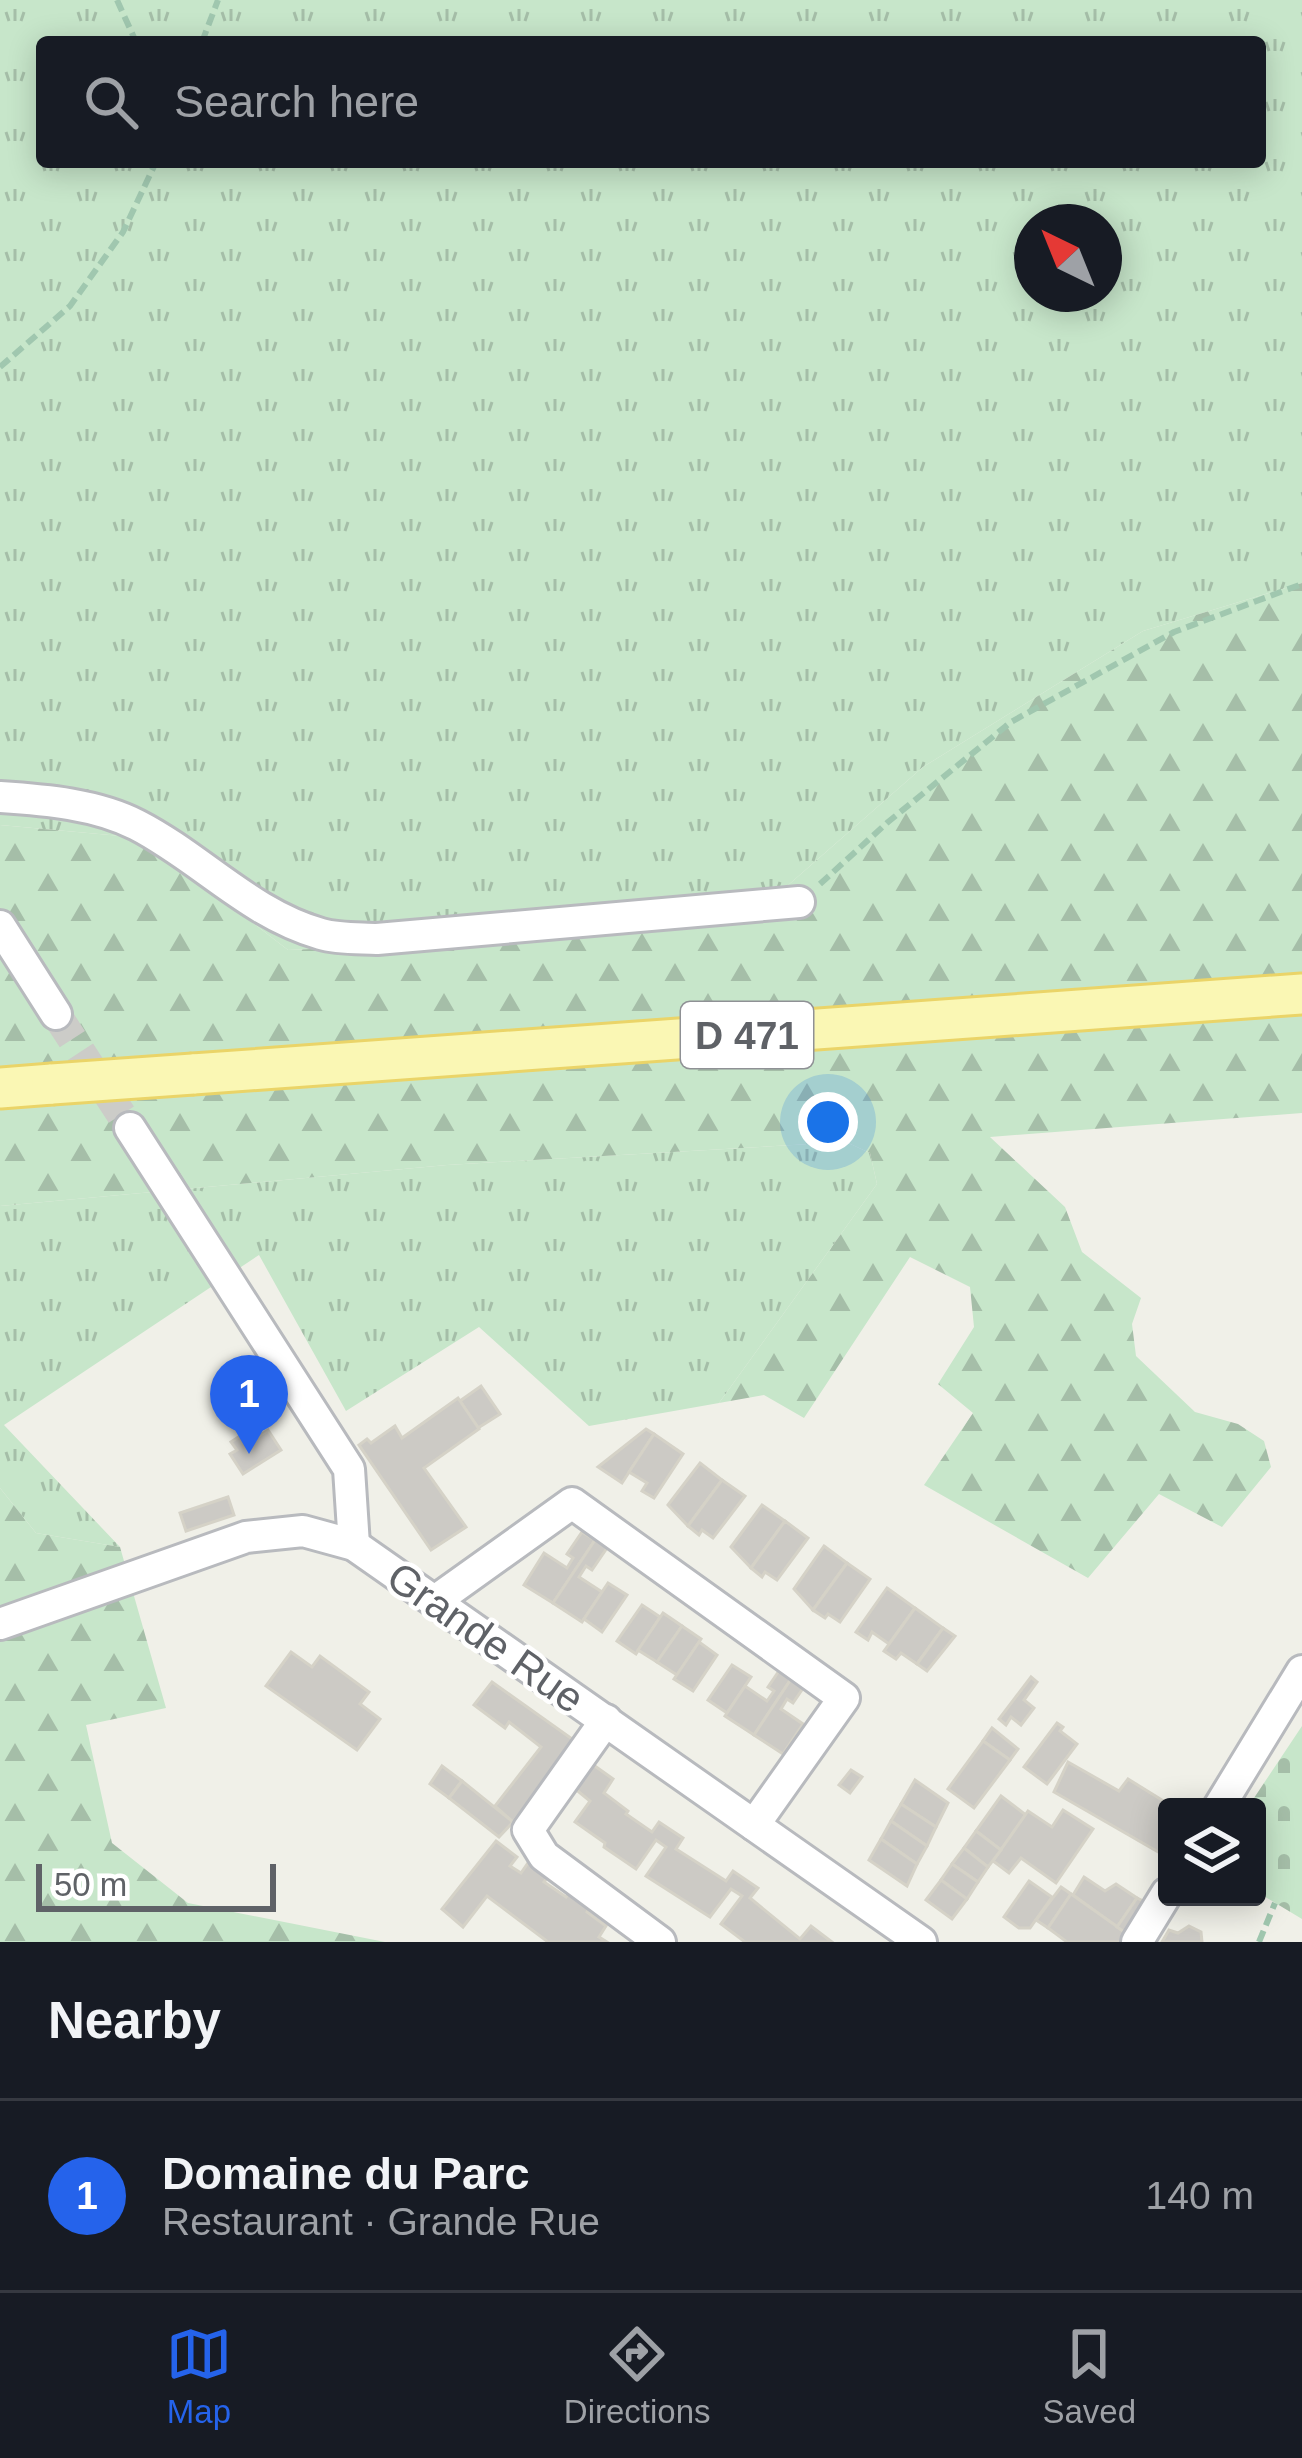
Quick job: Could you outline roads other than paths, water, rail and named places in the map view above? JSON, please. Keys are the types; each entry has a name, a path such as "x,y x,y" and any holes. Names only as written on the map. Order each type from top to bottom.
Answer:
{"main road":[{"name":"D 471","path":"0,1088 1302,994"}],"street":[{"path":"0,797 80,806 133,823 226,887 324,935 377,939 800,902"},
{"path":"0,926 56,1014"},
{"path":"130,1128 349,1468 354,1545"},
{"path":"435,1601 572,1503 844,1698 754,1825"},
{"name":"Grande Rue","path":"0,1624 246,1537 302,1531 354,1545 922,1942"},
{"path":"1225,1798 1302,1671"},
{"path":"606,1720 529,1830 544,1856 660,1942"},
{"path":"1137,1942 1159,1906"}],"tunnel":[{"path":"56,1014 130,1128"}],"place":[{"name":"Domaine du Parc","path":"249,1454"}]}
